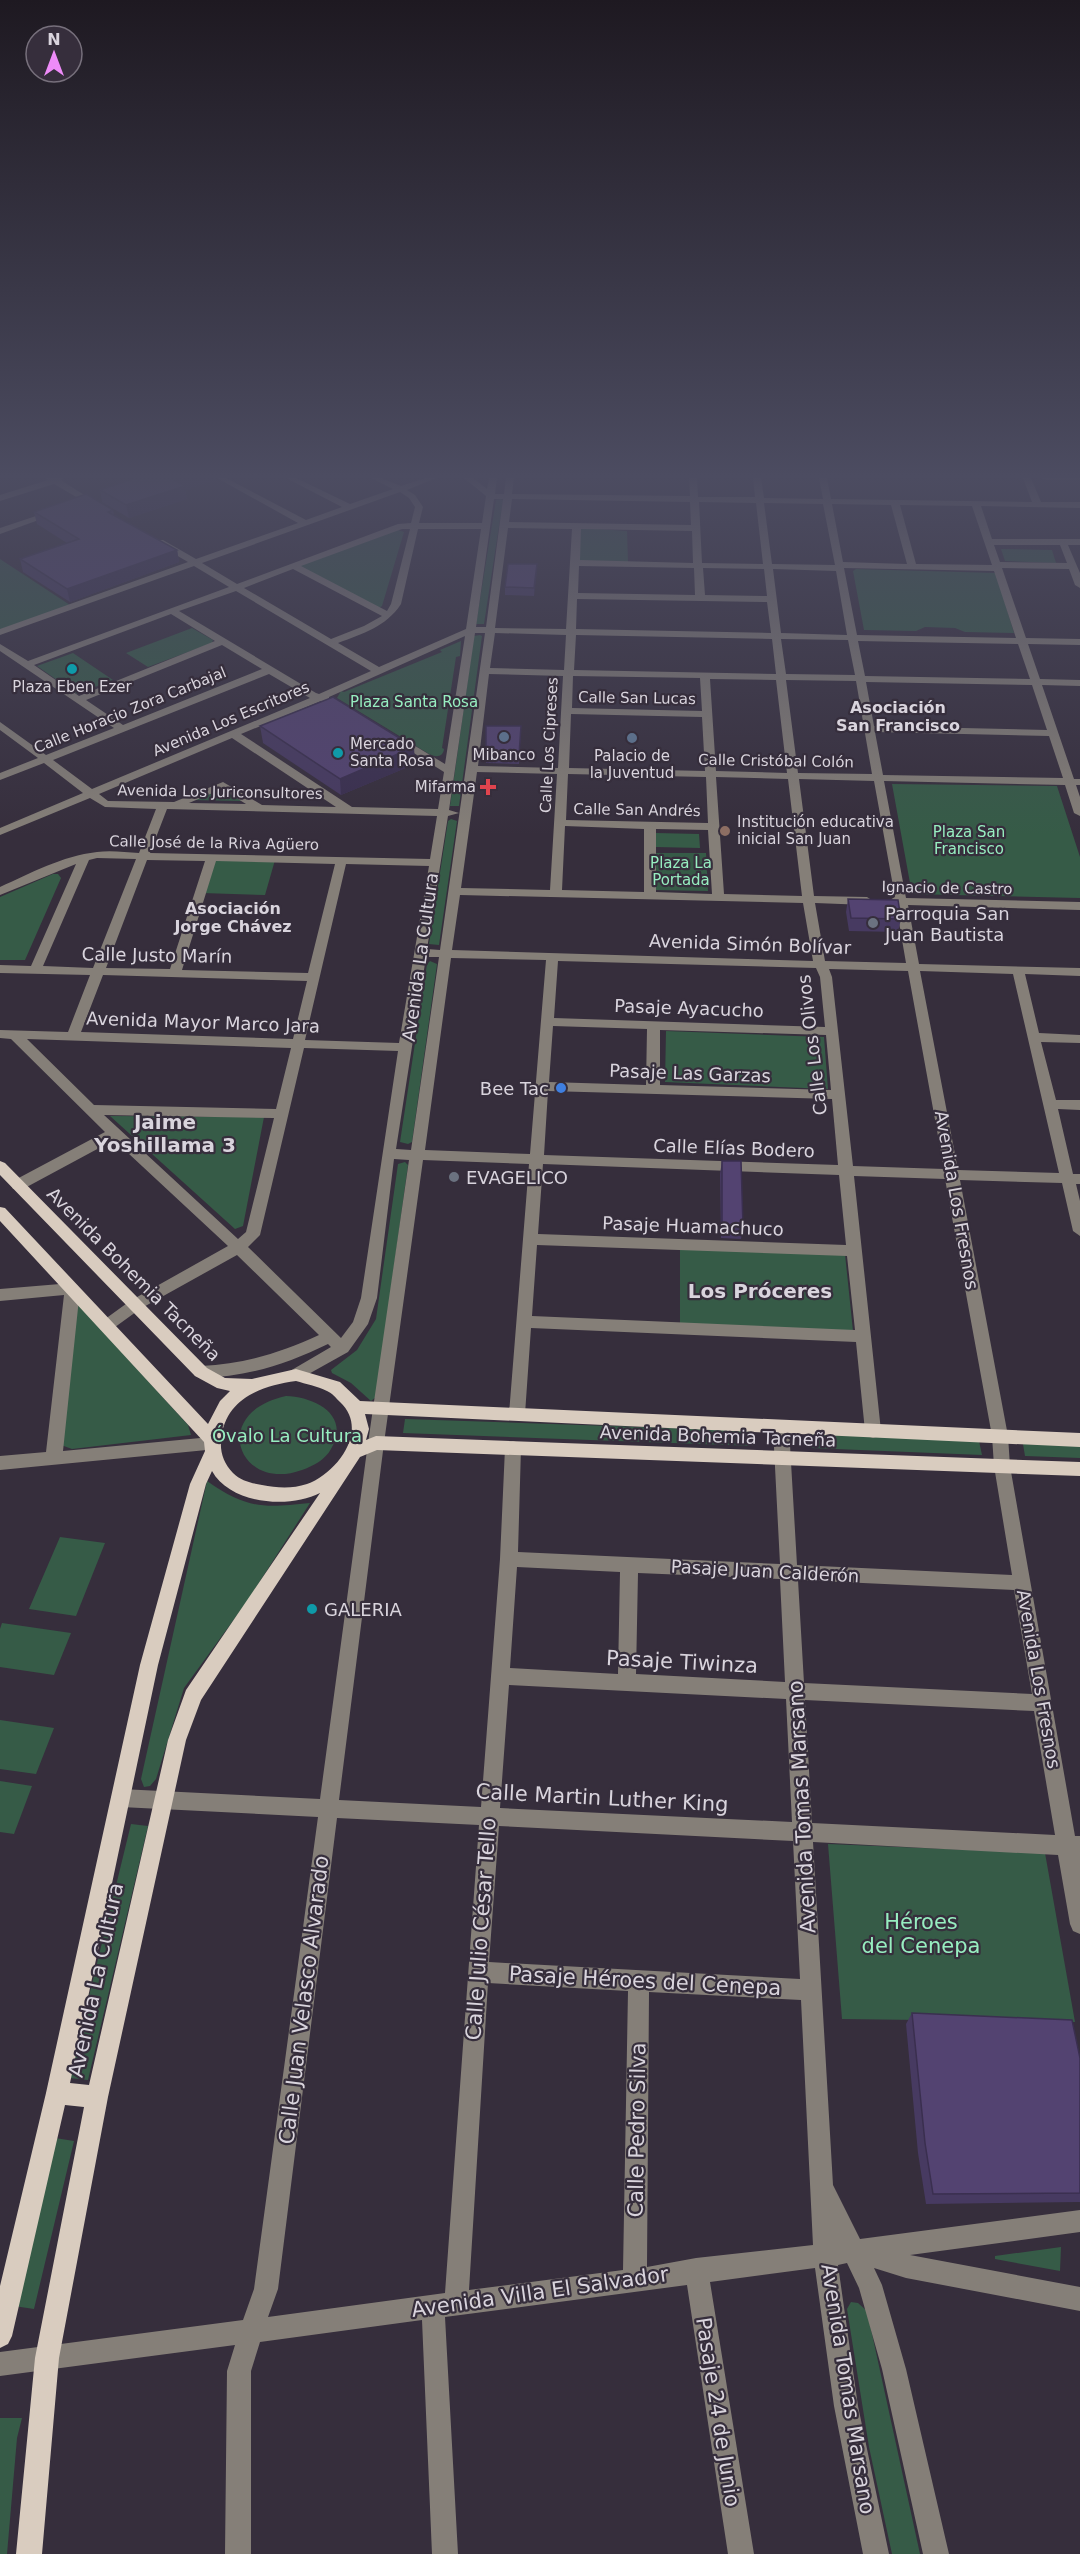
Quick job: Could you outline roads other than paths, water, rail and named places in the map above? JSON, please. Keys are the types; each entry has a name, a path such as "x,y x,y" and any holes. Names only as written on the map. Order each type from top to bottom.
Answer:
{"main road":[{"name":"Avenida Bohemia Tacneña","path":"0,1166 201,1372 223,1384 252,1385"},
{"path":"0,1212 106,1326 211,1445 223,1474 240,1487 261,1494 285,1496 309,1491 331,1480 352,1458 360,1439 361,1423 356,1407 346,1394 332,1384 315,1378 296,1376 274,1378 252,1385 236,1395 224,1407 215,1422 211,1445"},
{"name":"Avenida Bohemia Tacneña","path":"356,1407 1080,1440"},
{"name":"Avenida Bohemia Tacneña","path":"352,1458 376,1443 1080,1469"},
{"name":"Avenida La Cultura","path":"0,2336 57,2093 149,1665 198,1484 211,1445"},
{"name":"Avenida La Cultura","path":"29,2554 48,2358 97,2097 177,1740 193,1695 352,1458"},
{"path":"57,2093 97,2097"}],"street":[{"path":"0,632 97,597"},
{"path":"26,665 210,597"},
{"path":"255,597 380,672"},
{"path":"353,597 388,615"},
{"path":"331,642 362,630 388,615 396,604 398,597"},
{"name":"Avenida La Cultura","path":"296,1376 342,1348 360,1324 369,1298 404,1047 450,771 476,597"},
{"name":"Avenida La Cultura","path":"376,1443 472,769 494,597"},
{"name":"Calle Los Cipreses","path":"556,894 573,597"},
{"path":"707,597 772,599"},
{"name":"Avenida Los Fresnos","path":"846,597 1000,1436 1002,1466 1043,1703 1073,1846 1080,1924"},
{"path":"1007,597 1053,733 1075,782 1080,813"},
{"name":"Calle Los Olivos","path":"772,599 808,899 816,953 826,977 873,1431"},
{"path":"172,611 312,695 334,701"},
{"path":"471,630 1080,642"},
{"name":"Avenida Los Escritores","path":"0,832 321,698 471,630"},
{"path":"78,700 224,641"},
{"path":"0,647 122,729"},
{"name":"Calle Horacio Zora Carbajal","path":"0,777 270,670"},
{"path":"485,671 1080,683"},
{"path":"705,675 718,897"},
{"name":"Calle San Lucas","path":"566,711 708,714"},
{"name":"Avenida Los Juriconsultores","path":"0,725 106,804 465,813"},
{"path":"870,729 1053,733"},
{"path":"233,734 350,810"},
{"path":"391,736 450,771"},
{"name":"Calle Cristóbal Colón","path":"472,769 1075,782"},
{"path":"73,1036 142,855 168,805 224,784 258,808"},
{"name":"Calle San Andrés","path":"560,824 714,827"},
{"path":"650,825 651,896"},
{"name":"Calle José de la Riva Agüero","path":"0,891 60,864 112,854 434,863"},
{"path":"174,973 212,857"},
{"path":"35,970 84,858"},
{"path":"106,1326 135,1305 238,1247 253,1236 341,861"},
{"name":"Ignacio de Castro","path":"453,891 1080,906"},
{"name":"Avenida Simón Bolívar","path":"419,953 1080,972"},
{"path":"517,1414 552,957"},
{"name":"Calle Justo Marín","path":"0,969 313,977"},
{"path":"1018,970 1050,1104 1074,1178 1080,1231"},
{"name":"Pasaje Ayacucho","path":"547,1022 830,1031"},
{"path":"653,1090 654,1025"},
{"path":"7,1034 238,1247 342,1348"},
{"name":"Avenida Mayor Marco Jara","path":"7,1034 404,1047"},
{"path":"1034,1037 1080,1039"},
{"name":"Pasaje Las Garzas","path":"542,1086 837,1095"},
{"path":"1050,1104 1080,1105"},
{"path":"90,1110 280,1114"},
{"path":"18,1185 115,1133"},
{"name":"Calle Elías Bodero","path":"388,1154 1074,1178"},
{"name":"Pasaje Huamachuco","path":"531,1239 853,1251"},
{"path":"0,1295 72,1289 54,1458"},
{"path":"524,1323 862,1336"},
{"path":"201,1372 225,1372 258,1367 287,1358 330,1336"},
{"name":"Avenida Tomas Marsano","path":"781,1428 825,2253 846,2406 876,2554"},
{"name":"Calle Juan Velasco Alvarado","path":"238,2554 239,2371 266,2289 376,1443"},
{"path":"0,1463 211,1445"},
{"name":"Calle Julio César Tello","path":"445,2554 445,2304 478,1972 509,1559 513,1448"},
{"name":"Pasaje Juan Calderón","path":"509,1559 1022,1583"},
{"path":"627,1682 629,1564"},
{"name":"Pasaje Tiwinza","path":"499,1676 1043,1703"},
{"name":"Calle Martin Luther King","path":"121,1798 1073,1846"},
{"name":"Pasaje Héroes del Cenepa","path":"478,1972 812,1990"},
{"name":"Calle Pedro Silva","path":"635,2279 639,1980"},
{"name":"Avenida Tomas Marsano","path":"823,2187 870,2285 883,2330 936,2554"},
{"name":"Avenida Villa El Salvador","path":"0,2364 696,2270 1080,2221"},
{"path":"852,2250 906,2266 1080,2299"},
{"name":"Pasaje 24 de Junio","path":"696,2270 741,2554"}],"place":[{"name":"Plaza Eben Ezer","path":"72,669"},
{"name":"Mibanco","path":"504,737"},
{"name":"Palacio de la Juventud","path":"632,738"},
{"name":"Mercado Santa Rosa","path":"338,753"},
{"name":"Mifarma","path":"488,787"},
{"name":"Institución educativa inicial San Juan","path":"725,831"},
{"name":"Parroquia San Juan Bautista","path":"873,923"},
{"name":"Bee Tac","path":"561,1088"},
{"name":"EVAGELICO","path":"454,1177"},
{"name":"GALERIA","path":"312,1609"}],"district":[{"name":"Asociación San Francisco","path":"898,716"},
{"name":"Asociación Jorge Chávez","path":"233,917"},
{"name":"Jaime Yoshillama 3","path":"165,1134"},
{"name":"Los Próceres","path":"760,1291"}],"park label":[{"name":"Plaza Santa Rosa","path":"414,702"},
{"name":"Plaza San Francisco","path":"969,840"},
{"name":"Plaza La Portada","path":"681,872"},
{"name":"Óvalo La Cultura","path":"287,1435"},
{"name":"Héroes del Cenepa","path":"921,1934"}]}
